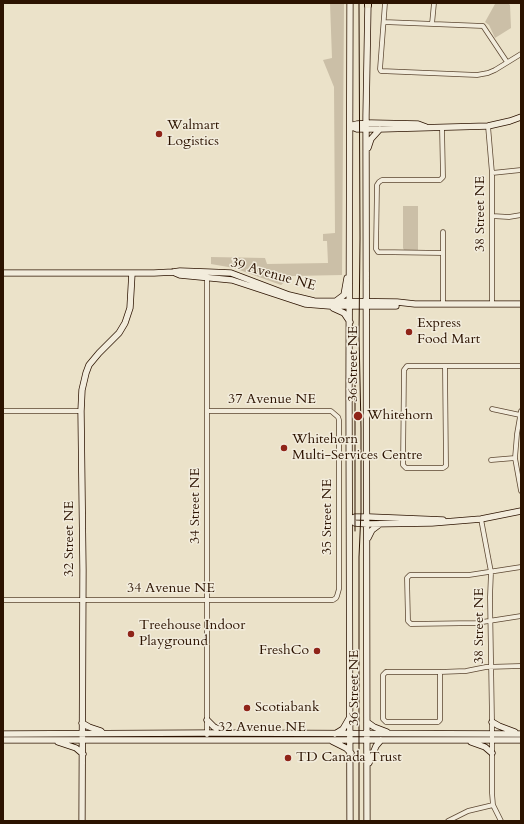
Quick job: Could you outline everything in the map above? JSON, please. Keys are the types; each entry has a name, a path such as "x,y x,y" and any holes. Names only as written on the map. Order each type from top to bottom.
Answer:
{"main road":[{"name":"36 Street NE","path":"350,3 350,821"},
{"name":"36 Street NE","path":"368,4 366,126 368,821"},
{"path":"350,126 357,124 380,129 488,126 521,117"},
{"path":"366,126 418,124 426,127"},
{"path":"366,153 371,138 380,129"},
{"path":"334,302 344,295 350,270"},
{"name":"39 Avenue NE","path":"3,273 173,272 180,275 231,274 241,276 281,292 304,299 350,304"},
{"name":"32 Street NE","path":"82,821 83,733 81,411 83,382 87,369 99,353 119,333 125,323 130,308 132,273"},
{"name":"39 Avenue NE","path":"207,275 239,282 305,304 330,306 366,304"},
{"path":"366,304 396,306 406,304"},
{"path":"366,304 521,304"},
{"path":"330,306 344,313 350,322"},
{"path":"366,323 372,311 378,306"},
{"path":"367,520 380,524 432,523 480,519 521,511"},
{"path":"350,520 355,523 367,520 433,519 454,521"},
{"path":"367,540 372,530 380,524"},
{"path":"335,734 342,729 350,717"},
{"path":"207,720 220,731 229,733"},
{"path":"368,722 374,727 392,734"},
{"path":"492,722 520,734"},
{"path":"82,723 107,733"},
{"name":"32 Avenue NE","path":"3,734 520,734"},
{"name":"32 Avenue NE","path":"3,740 521,740"},
{"path":"51,740 76,748 83,754"},
{"path":"330,740 346,748 351,753"},
{"path":"368,767 376,746 381,740"},
{"path":"465,740 485,747 492,753"}],"street":[{"path":"384,3 381,71 477,74 488,73 521,54"},
{"path":"432,24 434,3"},
{"path":"384,22 483,26 508,62"},
{"name":"38 Street NE","path":"488,126 492,174 492,303"},
{"path":"442,127 443,177 440,180 382,180 377,185 376,249 378,252 443,253"},
{"path":"492,174 521,170"},
{"path":"492,216 521,214"},
{"path":"443,232 443,304"},
{"name":"34 Street NE","path":"207,275 207,740"},
{"path":"445,366 446,466 443,468 406,468 404,465 404,370 407,366 445,366 521,366"},
{"path":"492,409 520,413 515,458 521,491"},
{"path":"3,410 81,411"},
{"name":"37 Avenue NE","path":"207,411 331,411 336,414"},
{"name":"35 Street NE","path":"336,414 339,420 339,589 337,596"},
{"path":"491,460 515,458"},
{"name":"38 Street NE","path":"480,519 492,572 490,597 493,805"},
{"path":"521,567 469,575 410,575 407,578 408,622 411,624 465,624 521,616"},
{"name":"34 Avenue NE","path":"3,600 333,600 337,596"},
{"path":"440,672 440,720 438,722 386,722 383,719 383,675 386,672 466,671 491,667 521,666"},
{"path":"448,821 468,811 493,805 501,821"}],"shaded area":[{"path":"330,3 344,3 342,275 292,276 281,285 234,268 211,264 211,257 265,258 267,264 328,263 327,241 323,241 323,234 335,233 334,87 323,60 332,58"},
{"path":"495,4 510,5 511,28 495,38 489,25 485,22"},
{"path":"403,206 418,206 418,250 404,250 403,248"}],"tram line":[{"path":"359,3 359,335 361,428 361,512 359,557 359,821"},
{"path":"355,377 355,531"}],"place":[{"name":"Walmart Logistics","path":"159,134"},
{"name":"Express Food Mart","path":"409,332"},
{"name":"Whitehorn","path":"358,416"},
{"name":"Whitehorn Multi-Services Centre","path":"284,448"},
{"name":"Treehouse Indoor Playground","path":"131,634"},
{"name":"FreshCo","path":"317,651"},
{"name":"Scotiabank","path":"247,708"},
{"name":"TD Canada Trust","path":"288,758"}]}
